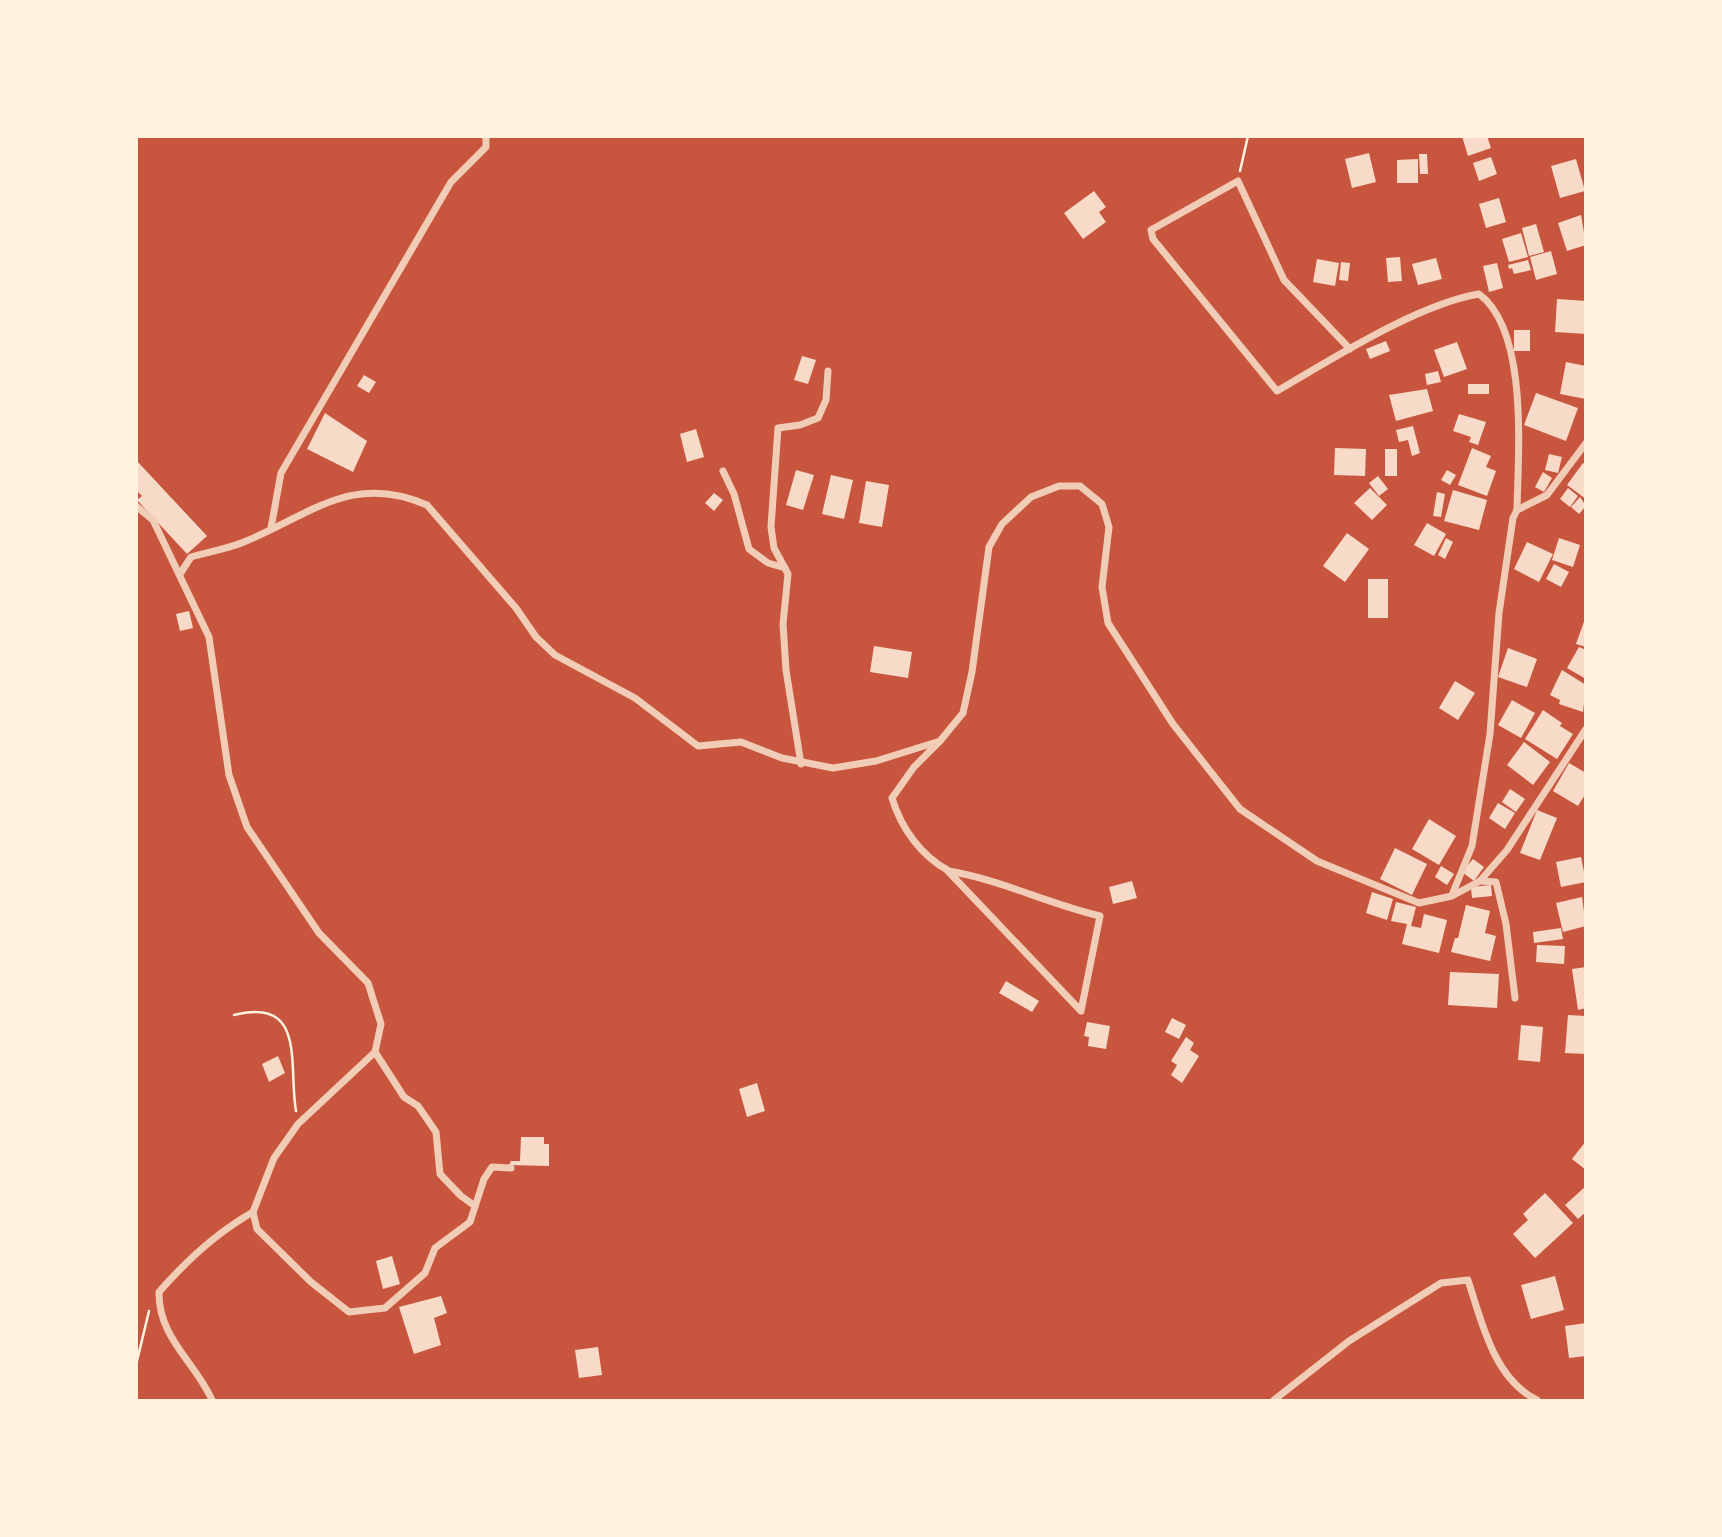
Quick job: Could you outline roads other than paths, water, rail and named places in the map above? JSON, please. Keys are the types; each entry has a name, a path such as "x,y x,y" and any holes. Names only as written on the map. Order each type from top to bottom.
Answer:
{"street":[{"path":"271,528 281,473 452,182 486,147 486,136"},
{"path":"1350,349 1284,280 1238,181 1151,230 1153,239 1277,391 1350,349 1454,298 1479,294 1489,301 1503,323 1518,396 1517,510 1499,613 1490,734 1472,846 1452,896"},
{"path":"801,764 786,670 783,624 789,574 774,548 771,527 778,428 800,425 818,418 826,400 828,371"},
{"path":"1517,510 1547,495 1586,443"},
{"path":"723,471 734,494 749,549 768,563 785,568"},
{"path":"946,869 1081,1011 1100,916 1069,909 976,876 946,869 930,861 897,816 892,798 914,768 963,713 972,672 989,547 1002,524 1031,497 1059,486 1080,486 1102,504 1109,527 1102,587 1108,623 1173,724 1240,809 1317,861 1419,903 1452,896 1480,881 1507,850 1586,729"},
{"path":"180,574 191,557 243,542 342,497 377,490 407,496 427,505 516,608 536,637 555,655 635,698 698,747 741,742 801,764 844,767 876,761 940,741"},
{"path":"136,506 153,520 209,637 229,775 247,827 319,933 368,983 381,1024 375,1052 298,1124 274,1158 253,1212 199,1251 159,1292 158,1308 170,1337 200,1376 212,1401"},
{"path":"1480,881 1496,882 1506,924 1515,998"},
{"path":"375,1052 404,1097 418,1105 436,1132 440,1174 475,1206"},
{"path":"253,1212 257,1228 311,1282 349,1312 385,1308 425,1273 435,1248 470,1222 484,1179 492,1167 511,1168"},
{"path":"1274,1401 1349,1341 1441,1283 1468,1280 1504,1374 1522,1393 1537,1401"}]}
